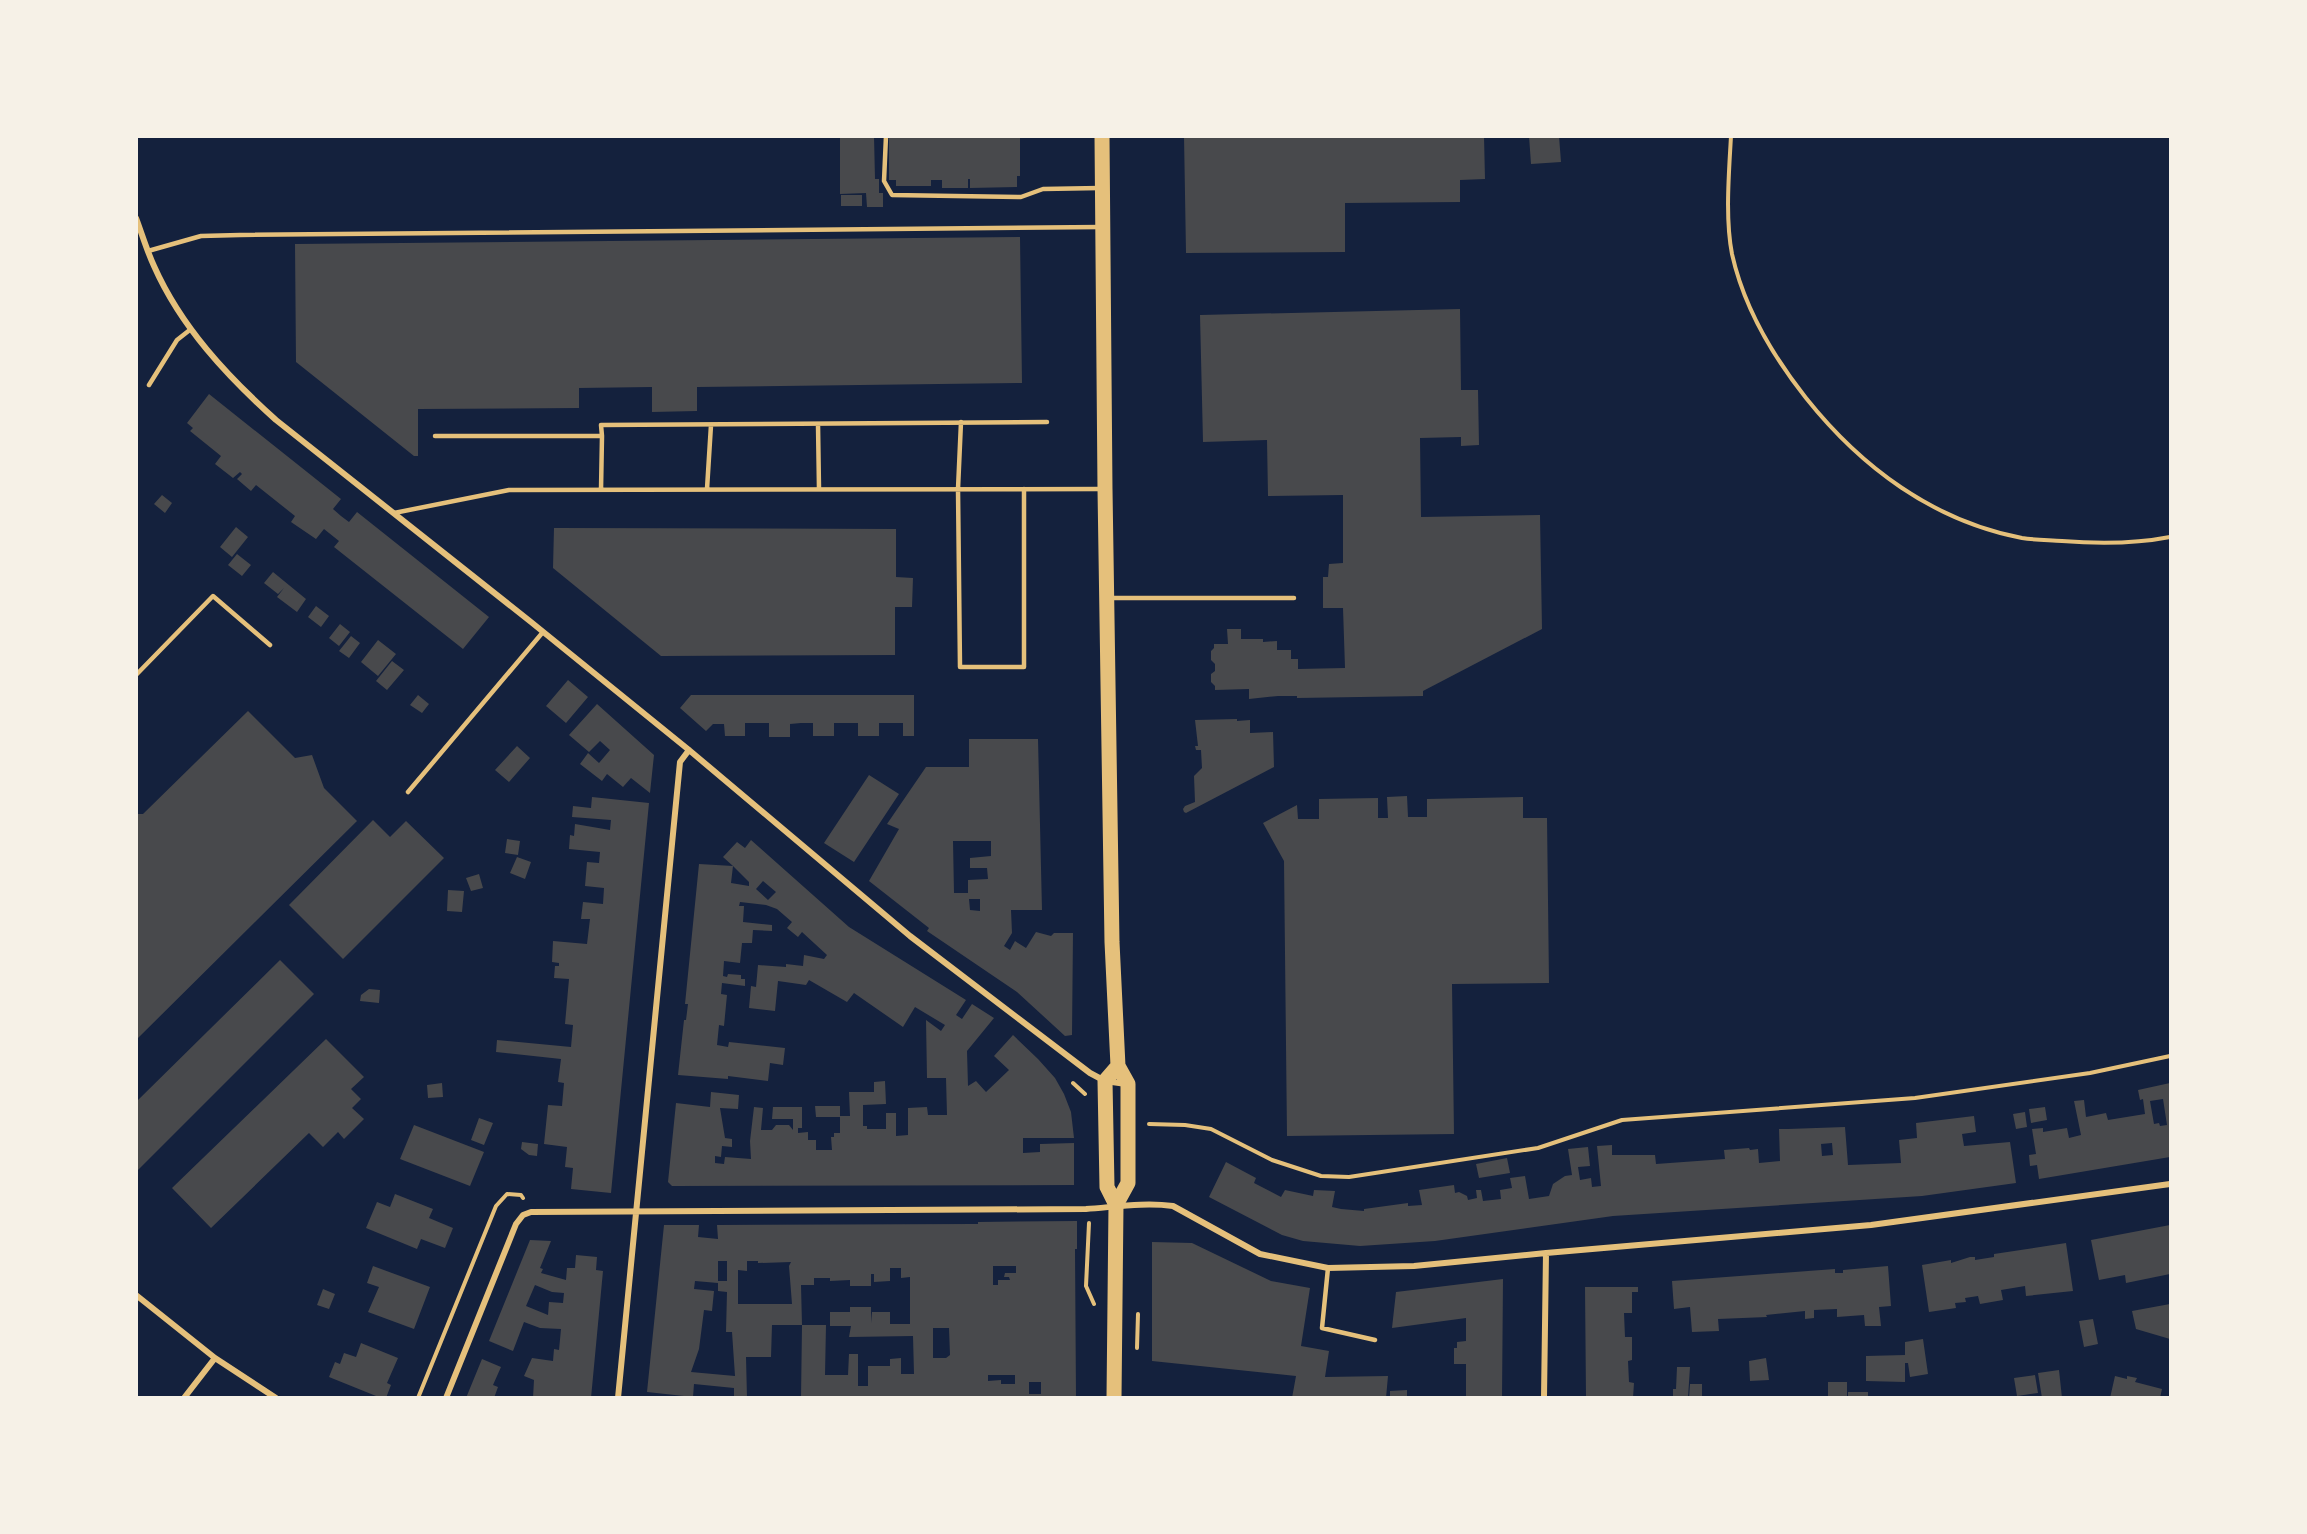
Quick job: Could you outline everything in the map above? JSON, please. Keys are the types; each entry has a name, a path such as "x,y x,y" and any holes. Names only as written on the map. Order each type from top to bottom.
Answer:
{"main road":[{"path":"1102,136 1104,489 1111,920 1118,1066 1128,1084 1128,1183 1116,1205"},
{"path":"1114,1398 1116,1205 1107,1187 1104,1081 1118,1066"}],"street":[{"path":"136,218 154,267 191,329 239,387 276,420 689,750 910,936 1090,1073 1104,1081 1128,1084"},
{"path":"618,1398 680,762 689,750"},
{"path":"446,1398 516,1224 523,1215 531,1212 1086,1209 1116,1205 1173,1206 1260,1254 1328,1268 1414,1266 1871,1225 2170,1184"},
{"path":"1544,1398 1546,1253"},
{"path":"136,1295 215,1358 276,1398"},
{"path":"184,1398 215,1358"}],"lane":[{"path":"886,136 884,181 892,195 1021,198 1043,189 1102,188"},
{"path":"148,251 201,236 230,235 1103,227"},
{"path":"149,385 177,340 191,329"},
{"path":"961,422 958,489 960,667 1024,667 1024,489"},
{"path":"601,490 601,425 1047,422"},
{"path":"818,424 819,489"},
{"path":"707,489 711,425"},
{"path":"435,436 602,436"},
{"path":"394,513 509,490 1104,489"},
{"path":"136,675 213,596 270,645"},
{"path":"1106,598 1294,598"},
{"path":"408,792 543,632"},
{"path":"1328,1268 1322,1328 1375,1340"}],"path":[{"path":"1731,136 1728,190 1732,253 1750,312 1785,371 1823,419 1864,461 1915,498 1959,520 2022,538 2098,544 2170,537"},
{"path":"1154,1124 1211,1129 1272,1161 1322,1176 1349,1177 1538,1148 1622,1120 1915,1098 2090,1072 2170,1056"},
{"path":"418,1398 496,1206 507,1194 521,1195 531,1212"}],"building":[{"path":"840,136 874,136 875,179 879,179 879,193 883,193 883,207 867,207 866,193 840,194"},
{"path":"889,136 1020,136 1020,176 1017,176 1017,187 970,188 970,179 968,179 968,188 942,188 942,180 931,180 931,186 896,186 896,180 889,180"},
{"path":"1184,136 1484,136 1485,179 1460,180 1460,202 1345,203 1345,252 1186,253"},
{"path":"1529,136 1559,136 1561,162 1531,164"},
{"path":"841,195 862,195 862,206 841,206"},
{"path":"1020,237 1022,383 697,387 697,411 652,412 652,387 579,388 579,408 418,409 418,456 414,456 296,362 295,244"},
{"path":"1460,309 1461,390 1478,390 1479,445 1461,446 1461,437 1420,438 1421,517 1540,515 1542,629 1423,691 1423,696 1297,698 1297,696 1278,696 1249,699 1249,689 1215,690 1211,682 1215,664 1211,660 1211,651 1214,644 1228,644 1227,629 1241,629 1241,639 1277,641 1277,650 1291,650 1291,659 1298,659 1298,669 1345,668 1343,608 1323,608 1323,577 1328,577 1329,564 1343,563 1343,495 1268,496 1267,440 1203,442 1200,315"},
{"path":"209,394 341,499 333,509 341,516 349,522 357,512 489,617 463,649 334,547 339,541 324,529 316,539 291,522 295,516 256,485 251,491 237,479 242,474 240,472 233,478 215,464 221,456 190,431 193,428 187,423"},
{"path":"162,495 172,503 165,513 154,504"},
{"path":"236,527 248,537 232,557 220,547"},
{"path":"554,528 896,529 896,577 913,578 912,607 895,607 895,655 661,656 553,568"},
{"path":"237,554 251,565 242,576 228,565"},
{"path":"273,572 306,599 297,612 277,597 284,588 278,594 264,583"},
{"path":"316,606 329,616 321,627 308,617"},
{"path":"340,624 350,632 339,646 329,638"},
{"path":"351,636 360,643 349,658 339,651"},
{"path":"378,640 396,654 378,676 361,662"},
{"path":"392,661 404,670 387,690 376,681"},
{"path":"568,680 588,697 566,723 546,706"},
{"path":"418,695 429,704 422,713 410,705"},
{"path":"691,695 914,695 914,736 903,736 903,723 879,723 879,736 858,736 858,723 834,723 834,736 813,736 813,723 801,723 790,724 790,737 769,737 769,723 745,723 745,736 725,736 724,724 713,724 706,731 680,708"},
{"path":"597,704 654,755 650,793 631,778 623,787 607,774 602,781 580,764 588,753 599,763 610,750 600,741 589,752 569,735"},
{"path":"248,711 295,758 312,755 324,788 357,821 136,1040 136,814 143,814"},
{"path":"1237,719 1237,721 1250,720 1250,733 1273,732 1274,767 1184,812 1185,806 1195,802 1194,776 1202,768 1201,750 1196,750 1195,746 1198,746 1195,720"},
{"path":"969,739 1038,739 1042,910 1011,910 1012,933 1004,946 1010,950 1015,941 1026,948 1036,932 1051,936 1054,933 1073,933 1072,1035 1065,1036 1017,992 927,931 929,928 869,881 899,829 887,824 926,767 969,767","holes":["953,841 991,841 991,856 970,858 970,868 987,868 988,879 968,880 968,893 954,893","969,899 980,899 980,911 970,910"]},
{"path":"517,746 530,758 509,782 495,770"},
{"path":"869,775 899,794 854,862 824,843"},
{"path":"1407,796 1408,817 1427,817 1427,799 1523,797 1523,818 1547,818 1549,983 1452,984 1454,1134 1287,1136 1284,861 1263,823 1297,805 1298,819 1319,819 1319,799 1378,798 1378,818 1388,818 1387,797"},
{"path":"592,797 649,803 611,1193 571,1189 573,1168 565,1167 567,1147 544,1144 548,1105 562,1106 564,1083 558,1082 561,1059 496,1052 497,1040 571,1047 573,1025 565,1024 569,979 554,978 555,966 559,966 559,963 552,962 553,941 587,944 590,919 581,919 583,902 603,904 604,888 585,886 587,862 599,863 600,852 569,849 570,835 574,836 575,824 610,830 611,820 572,817 573,806 591,808"},
{"path":"373,820 390,837 406,821 444,858 343,959 289,905"},
{"path":"507,839 520,841 518,855 505,853"},
{"path":"751,840 849,927 966,1000 956,1015 962,1019 972,1004 994,1018 967,1051 968,1086 976,1081 986,1092 1009,1070 994,1056 1013,1035 1055,1078 1071,1112 1074,1138 1023,1138 1023,1153 1040,1152 1040,1144 1074,1143 1074,1185 672,1186 668,1182 676,1103 710,1107 711,1092 739,1095 738,1109 720,1108 725,1138 732,1139 732,1147 722,1146 721,1157 715,1156 715,1163 724,1164 725,1157 751,1159 750,1141 754,1107 763,1108 761,1130 772,1130 776,1125 789,1125 793,1130 793,1119 772,1119 773,1107 802,1107 802,1128 798,1128 798,1133 808,1132 808,1140 816,1140 816,1150 832,1150 831,1137 834,1137 834,1133 840,1133 840,1116 850,1116 849,1092 874,1092 874,1082 885,1081 886,1104 863,1105 863,1126 867,1126 867,1129 886,1129 886,1113 896,1113 896,1136 908,1135 908,1108 927,1107 928,1115 947,1115 946,1078 927,1078 926,1020 941,1031 945,1025 915,1007 903,1027 854,993 847,1002 809,980 806,985 778,981 775,1011 749,1008 751,986 756,987 758,965 803,966 804,955 824,959 827,955 802,932 798,937 787,928 792,922 777,909 766,905 740,902 739,906 744,906 743,922 772,925 772,931 753,930 752,943 742,943 740,963 724,961 723,976 741,975 741,979 745,979 745,986 722,983 721,994 727,995 724,1026 719,1025 717,1045 728,1047 729,1042 785,1048 783,1065 770,1063 768,1081 728,1076 728,1079 678,1075 688,1004 685,1004 699,864 733,866 723,857 737,842 745,848","holes":["733,866 749,882 749,886 731,883","763,881 776,892 768,900 756,889"]},
{"path":"517,857 531,862 525,879 510,873"},
{"path":"479,874 483,888 471,891 466,878"},
{"path":"448,890 464,891 462,912 447,911"},
{"path":"280,960 314,994 136,1172 136,1102"},
{"path":"369,989 380,990 379,1003 360,1001 361,995"},
{"path":"326,1039 364,1077 351,1089 361,1099 352,1108 364,1119 344,1139 338,1132 323,1147 309,1133 211,1228 172,1188"},
{"path":"442,1083 443,1097 428,1098 427,1085"},
{"path":"2170,1083 2170,1157 2039,1179 2037,1165 2030,1166 2029,1155 2036,1154 2032,1129 2043,1128 2043,1132 2067,1128 2069,1138 2081,1135 2074,1101 2084,1100 2086,1117 2106,1113 2108,1120 2145,1114 2143,1099 2140,1100 2138,1090","holes":["2163,1099 2167,1125 2154,1124 2150,1101"]},
{"path":"815,1106 840,1106 840,1117 816,1117"},
{"path":"2045,1107 2047,1120 2031,1123 2029,1109"},
{"path":"2025,1112 2027,1127 2016,1129 2013,1114"},
{"path":"1974,1116 1976,1132 1962,1134 1964,1146 2010,1142 2016,1183 1922,1196 1613,1216 1435,1241 1360,1246 1303,1241 1282,1235 1209,1197 1226,1162 1256,1178 1254,1183 1281,1197 1285,1190 1313,1196 1314,1190 1335,1191 1332,1207 1341,1209 1364,1211 1364,1209 1408,1203 1408,1206 1422,1205 1419,1190 1454,1185 1455,1193 1459,1192 1467,1196 1468,1200 1477,1198 1476,1190 1481,1190 1483,1201 1501,1199 1500,1190 1512,1188 1510,1178 1525,1176 1529,1199 1549,1196 1553,1184 1565,1176 1572,1175 1568,1149 1588,1147 1590,1166 1578,1167 1580,1180 1591,1178 1592,1187 1601,1186 1597,1146 1612,1145 1612,1155 1655,1155 1656,1164 1725,1159 1724,1150 1749,1148 1750,1150 1758,1149 1759,1163 1780,1161 1779,1129 1845,1127 1848,1165 1901,1163 1899,1140 1917,1138 1916,1123","holes":["1832,1143 1833,1155 1822,1156 1821,1144"]},
{"path":"479,1118 493,1123 484,1145 471,1140"},
{"path":"414,1125 484,1152 470,1186 400,1159"},
{"path":"522,1142 538,1144 537,1156 529,1155 521,1149"},
{"path":"1507,1158 1510,1173 1479,1178 1476,1164"},
{"path":"395,1194 433,1209 429,1218 453,1228 445,1248 421,1239 417,1249 366,1228 377,1202 390,1207"},
{"path":"1077,1221 1077,1249 1075,1249 1076,1398 801,1398 802,1325 772,1325 771,1357 746,1357 747,1398 734,1398 734,1388 694,1384 693,1397 647,1392 664,1225 699,1225 698,1237 718,1239 717,1225 978,1224 978,1222","holes":["718,1261 727,1261 727,1281 718,1281","747,1261 791,1262 789,1266 792,1304 738,1304 738,1270 747,1271","993,1266 1016,1266 1016,1273 1005,1273 1004,1277 1009,1277 1010,1280 998,1280 998,1285 993,1285","890,1268 901,1268 901,1278 910,1277 910,1324 890,1324 890,1312 872,1312 871,1323 871,1307 850,1307 850,1312 830,1312 830,1326 851,1326 849,1337 913,1336 914,1374 901,1374 901,1358 890,1359 890,1366 868,1366 868,1386 858,1386 858,1354 849,1354 848,1375 825,1375 826,1325 802,1325 801,1285 814,1285 814,1278 830,1278 830,1281 850,1280 850,1286 871,1286 871,1274 874,1274 874,1282 890,1281","695,1281 718,1283 718,1291 727,1292 726,1332 732,1332 735,1376 691,1372 699,1349 704,1310 712,1311 714,1291 694,1289","933,1328 949,1328 950,1355 946,1358 933,1358","988,1375 1015,1375 1015,1384 1001,1384 1001,1380 988,1381","1029,1382 1041,1382 1041,1394 1029,1394"]},
{"path":"2170,1225 2170,1274 2126,1283 2125,1275 2099,1280 2091,1240"},
{"path":"530,1240 551,1241 540,1268 543,1269 541,1273 566,1280 567,1268 575,1268 576,1255 597,1257 596,1270 603,1271 591,1398 533,1398 534,1380 524,1376 532,1358 553,1361 554,1349 559,1350 561,1329 540,1328 524,1322 513,1351 489,1341","holes":["535,1285 552,1292 564,1293 563,1303 549,1302 548,1315 526,1306"]},
{"path":"1152,1242 1192,1243 1271,1281 1310,1288 1301,1346 1329,1351 1325,1377 1388,1376 1386,1398 1292,1398 1296,1376 1152,1361"},
{"path":"2066,1243 2073,1291 2026,1296 2025,1286 2001,1290 2003,1300 1980,1304 1978,1296 1965,1298 1966,1302 1955,1303 1956,1308 1929,1312 1922,1265 1951,1260 1951,1263 1970,1257 1975,1257 1975,1260 1994,1257 1994,1254"},
{"path":"373,1266 430,1287 414,1329 368,1312 379,1287 367,1283"},
{"path":"1888,1266 1891,1306 1879,1307 1881,1326 1865,1326 1864,1315 1837,1317 1837,1309 1814,1310 1814,1318 1805,1319 1805,1311 1766,1315 1767,1317 1718,1319 1719,1331 1692,1332 1690,1307 1674,1309 1672,1281 1835,1269 1835,1273 1843,1273 1843,1270"},
{"path":"1503,1279 1502,1398 1466,1398 1466,1364 1454,1364 1454,1348 1457,1348 1457,1342 1466,1341 1466,1318 1392,1328 1396,1292"},
{"path":"1585,1287 1638,1287 1638,1292 1632,1292 1632,1313 1624,1313 1625,1337 1632,1337 1632,1360 1628,1361 1629,1382 1634,1383 1633,1398 1586,1398"},
{"path":"323,1289 335,1294 329,1309 317,1305"},
{"path":"2170,1304 2170,1339 2136,1329 2132,1311"},
{"path":"2093,1319 2098,1344 2084,1347 2079,1321"},
{"path":"1923,1339 1928,1374 1910,1377 1908,1363 1905,1363 1905,1382 1866,1381 1866,1356 1905,1355 1905,1342"},
{"path":"361,1343 398,1358 387,1383 391,1385 386,1398 329,1377 335,1362 340,1364 344,1353 356,1357"},
{"path":"1766,1358 1769,1380 1750,1381 1749,1361"},
{"path":"482,1359 501,1367 493,1385 498,1387 494,1398 466,1398"},
{"path":"1677,1367 1690,1367 1688,1398 1673,1398 1673,1389 1676,1389"},
{"path":"2059,1370 2062,1398 2042,1398 2038,1373"},
{"path":"2035,1375 2038,1393 2017,1396 2014,1378"},
{"path":"2115,1376 2127,1379 2127,1376 2137,1378 2135,1382 2162,1389 2160,1398 2110,1398"},
{"path":"1828,1382 1847,1382 1847,1398 1828,1398"},
{"path":"1690,1384 1702,1384 1702,1398 1689,1398"},
{"path":"1407,1390 1407,1398 1390,1398 1390,1391"},
{"path":"1848,1392 1868,1392 1868,1398 1848,1398"}]}
